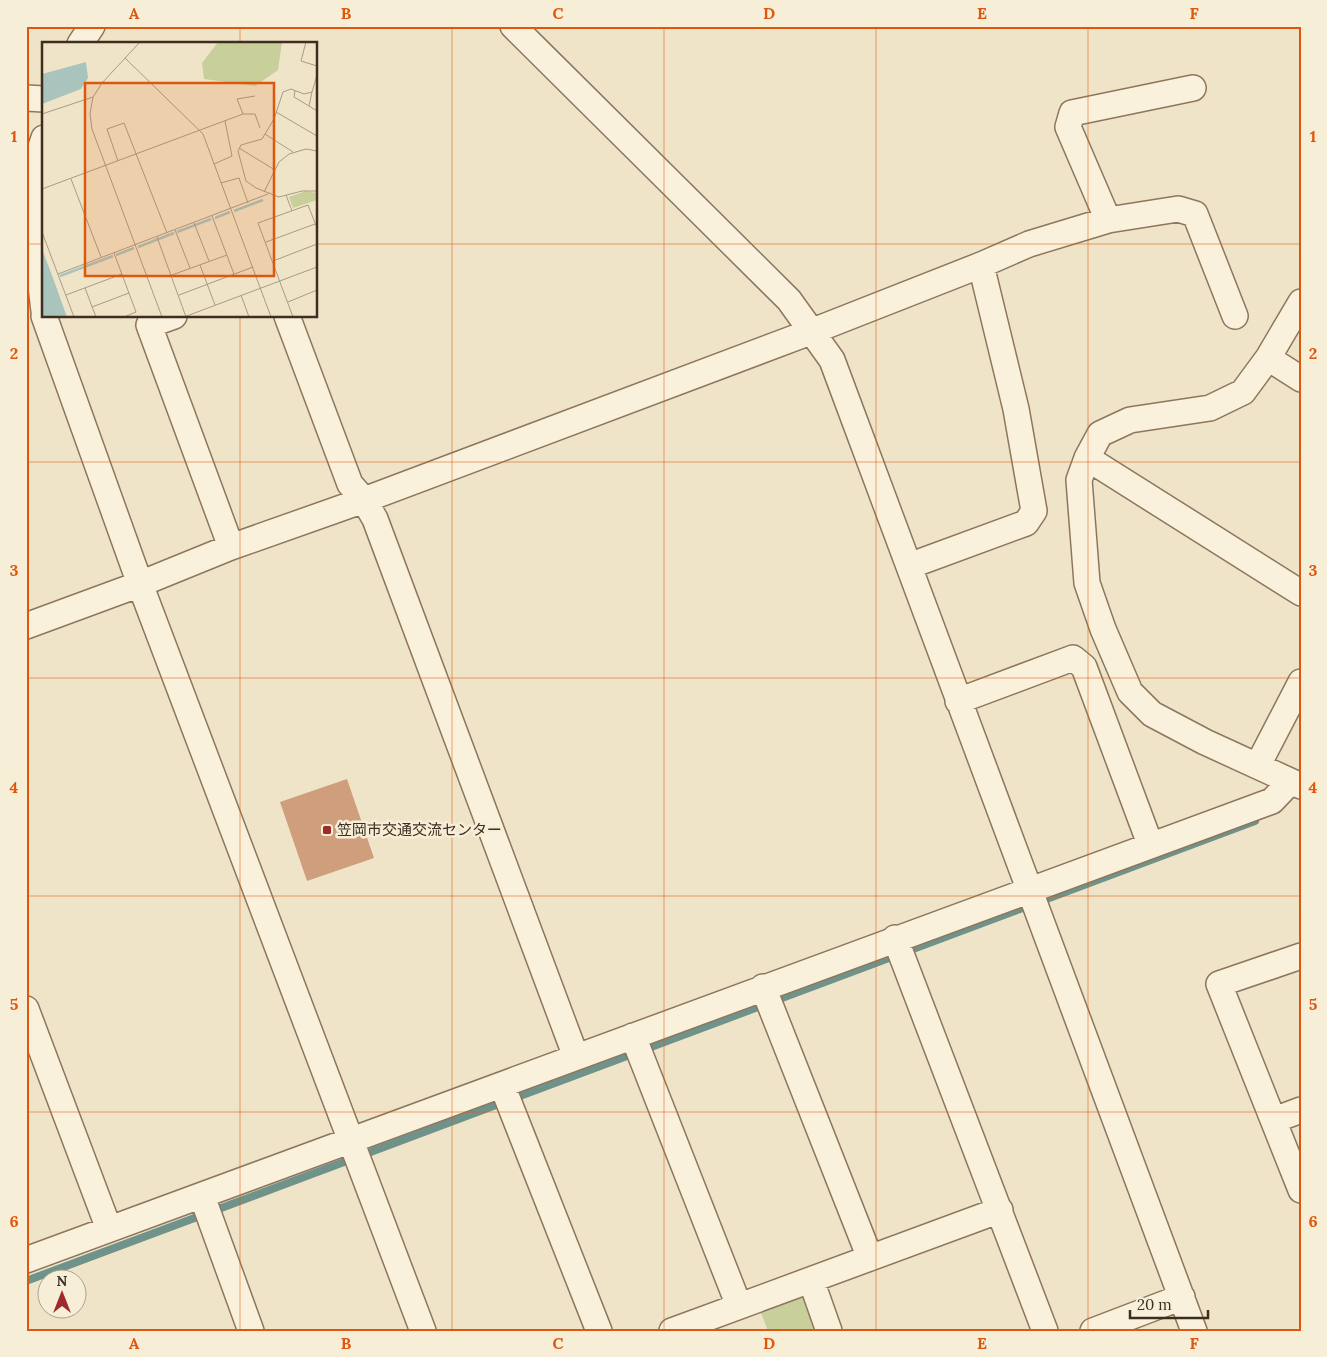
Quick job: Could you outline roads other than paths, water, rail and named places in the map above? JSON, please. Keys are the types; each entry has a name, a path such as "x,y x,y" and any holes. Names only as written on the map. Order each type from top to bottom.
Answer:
{"street":[{"path":"81,42 92,26"},
{"path":"512,26 789,300 814,331 832,360 1194,1331"},
{"path":"1108,220 1068,127 1072,113 1193,88"},
{"path":"26,98 42,99"},
{"path":"42,144 33,218 42,294"},
{"path":"26,626 140,584 231,546 364,500 814,331 981,266 1029,244 1108,220 1178,209 1194,214 1235,316"},
{"path":"909,566 1026,523 1034,511 1016,409 981,266"},
{"path":"26,1260 1272,800 1296,784 1205,742 1152,714 1130,692 1102,629 1087,583 1079,480 1086,458 1100,434 1130,420 1210,408 1243,392 1268,358 1301,302"},
{"path":"45,318 140,584 423,1331"},
{"path":"168,318 149,325 231,546"},
{"path":"288,318 350,484 364,500 375,519 576,1057"},
{"path":"1268,358 1301,379"},
{"path":"1086,458 1301,593"},
{"path":"958,701 1073,658 1084,667 1150,844"},
{"path":"1258,765 1301,682"},
{"path":"896,938 1044,1331"},
{"path":"1301,956 1219,984 1301,1190"},
{"path":"763,987 870,1258"},
{"path":"26,1009 109,1229"},
{"path":"633,1036 739,1306"},
{"path":"502,1085 599,1331"},
{"path":"1274,1120 1301,1110"},
{"path":"202,1196 251,1331"},
{"path":"672,1331 1000,1210"},
{"path":"811,1280 829,1331"},
{"path":"1093,1331 1182,1297"}],"waterway":[{"path":"26,1281 1255,821"}],"place":[{"name":"笠岡市交通交流センター","path":"327,830"}]}
